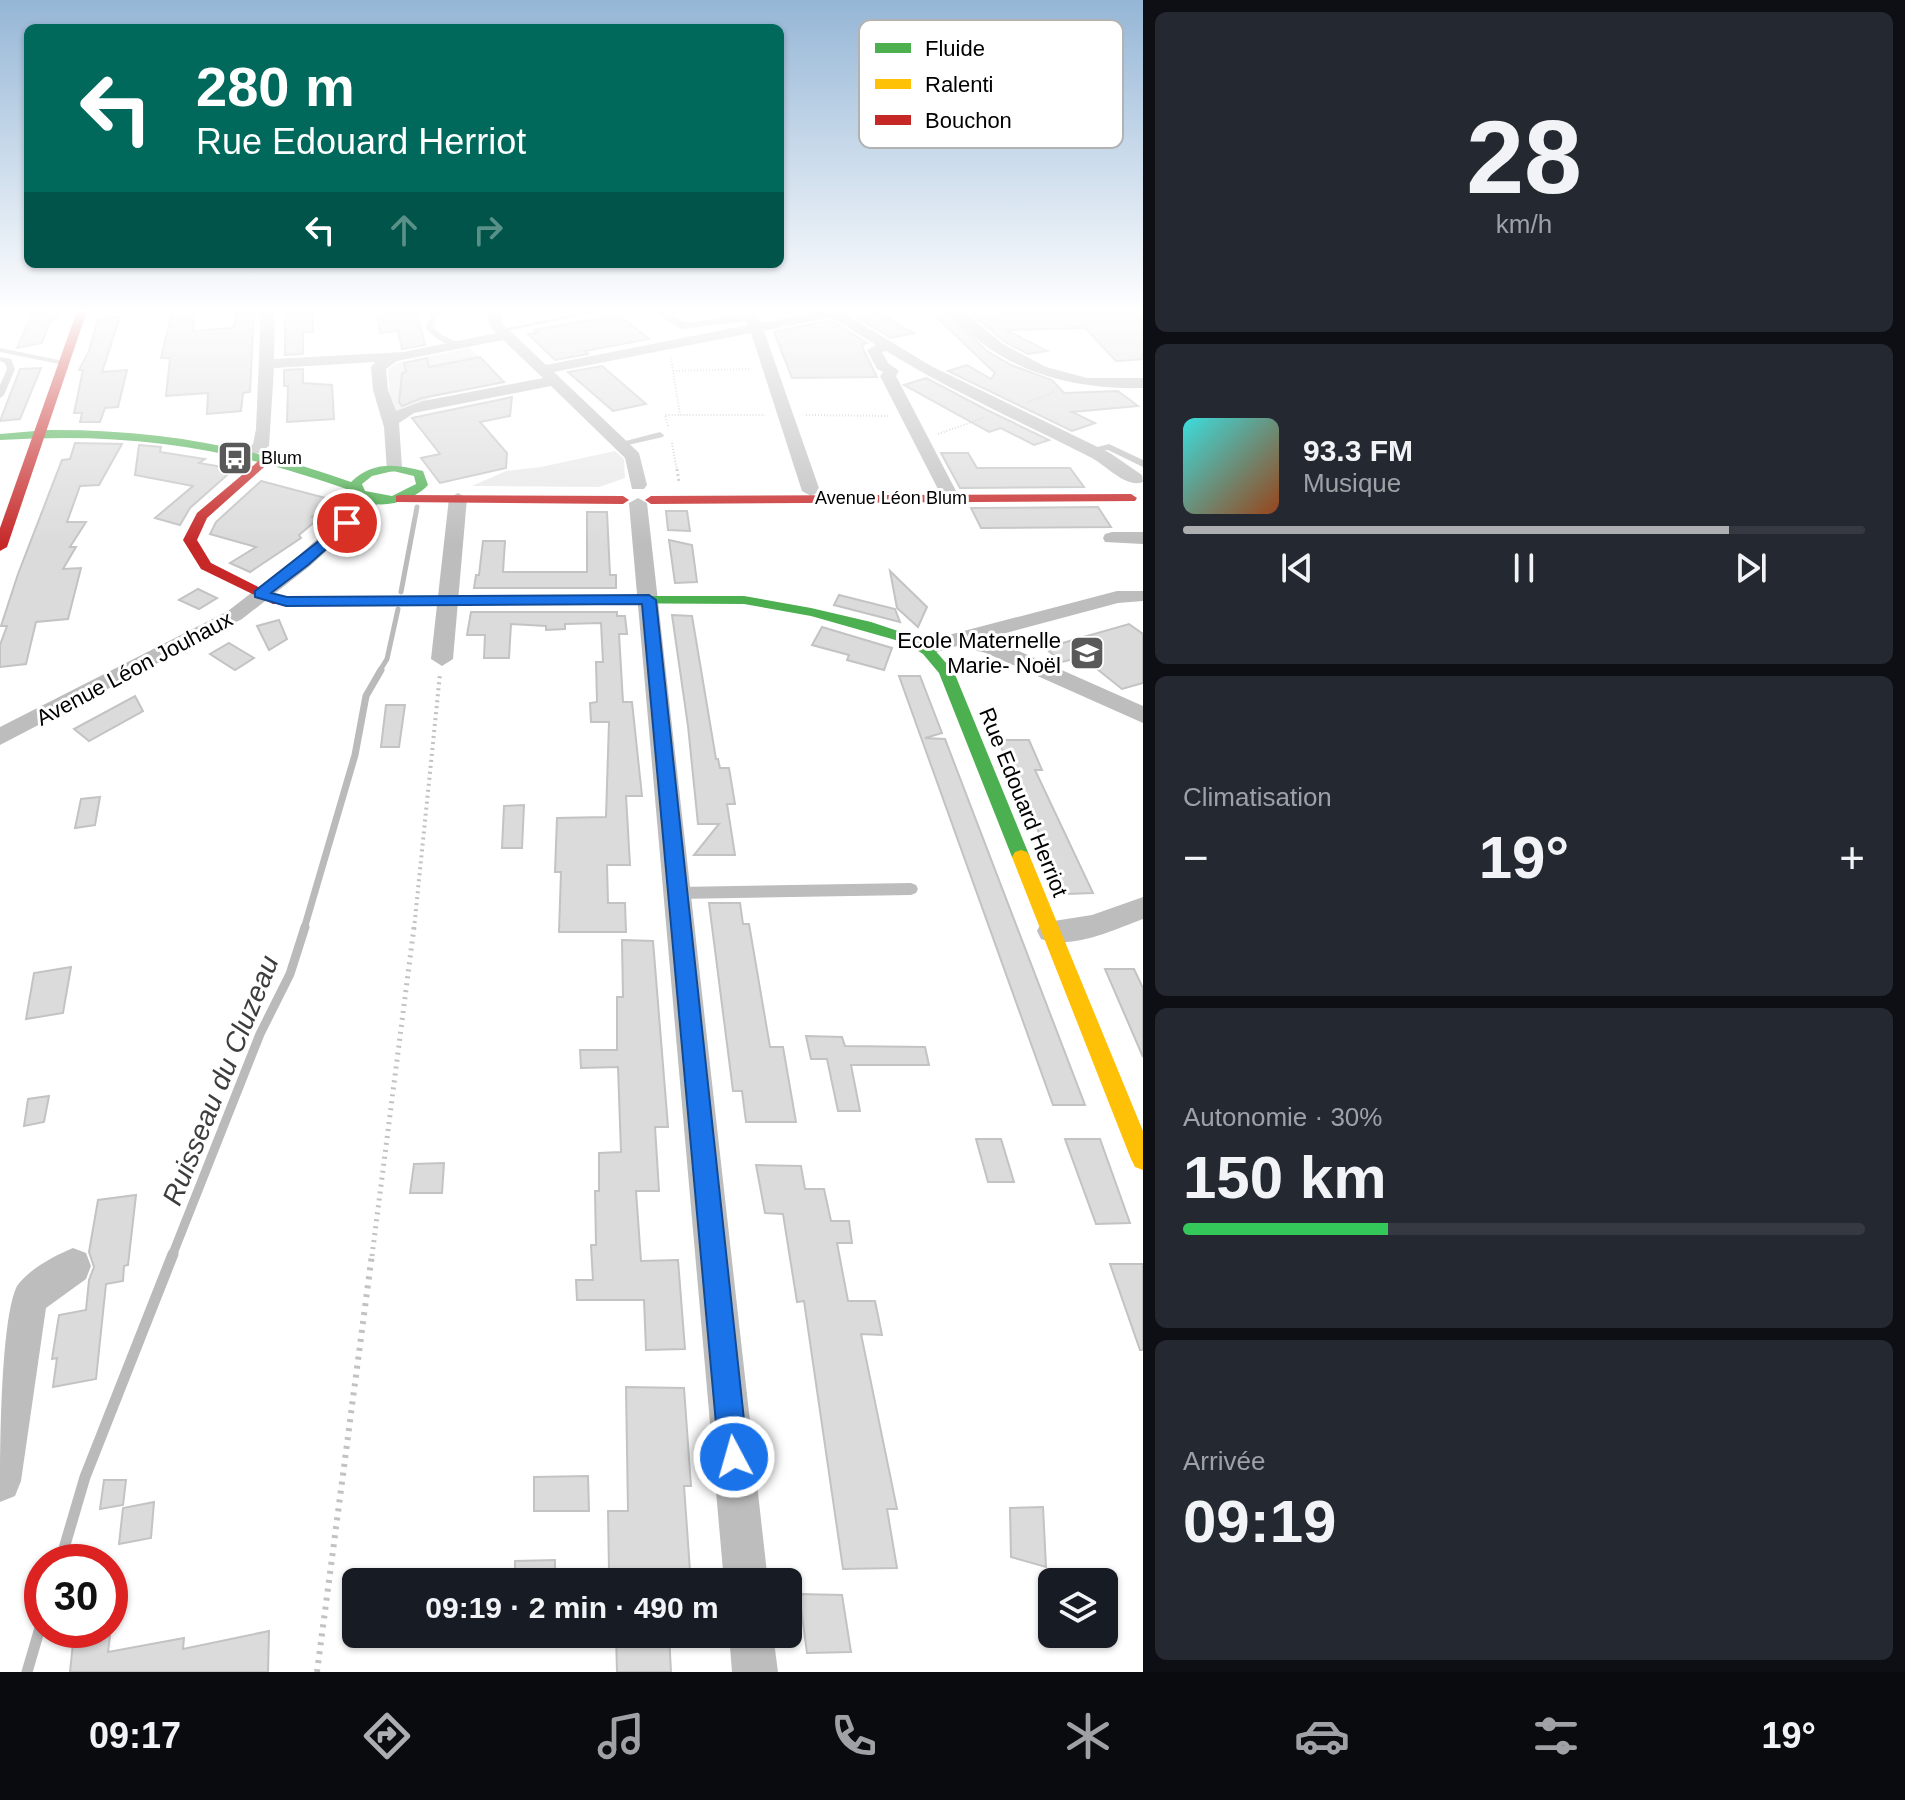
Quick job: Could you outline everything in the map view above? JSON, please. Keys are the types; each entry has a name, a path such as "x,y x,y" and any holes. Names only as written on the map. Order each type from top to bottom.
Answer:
{"main road":[{"path":"2,537 55,389"},
{"name":"Avenue Léon Blum","path":"0,439 37,442 123,431 193,440 260,455 400,499 1136,485"},
{"path":"260,455 202,516 190,540 206,566 260,594 286,602 744,600 779,605 891,633 926,648"},
{"name":"Avenue Léon Blum","path":"365,487 393,467 412,471 437,489 468,493 637,495 1136,485"},
{"path":"400,499 418,491 423,479"},
{"name":"Rue Edouard Herriot","path":"926,648 946,672 1143,1159"}],"street":[{"path":"260,455 264,389"},
{"path":"379,389 391,422 393,467"},
{"path":"391,422 408,410 491,389"},
{"path":"562,389 633,457 745,1568"},
{"path":"778,389 811,491"},
{"path":"894,389 947,491"},
{"path":"967,389 1091,450 1136,485"},
{"name":"Avenue Léon Jouhaux","path":"0,737 235,615 303,562 365,487"},
{"path":"442,659 458,498"},
{"path":"1112,538 1143,538"},
{"path":"926,648 957,639 989,639 1117,597 1140,596"},
{"path":"989,639 1143,715"},
{"path":"1051,931 1093,926 1143,908"},
{"path":"0,1481 29,1300 41,1287 73,1266"},
{"path":"752,1648 755,1672"}],"lane":[{"path":"619,444 665,434"},
{"path":"678,893 911,889"}],"path":[{"path":"665,434 680,492"},
{"path":"317,1672 409,973 442,659"}],"shaded area":[{"path":"389,389 400,389 400,392 474,389 433,397 395,414"},
{"path":"615,451 624,459 625,478 599,487 472,486 506,471"}],"building":[{"path":"12,389 32,389 20,419 0,421"},
{"path":"79,389 122,389 118,407 105,408 100,422 80,422 82,413 74,413"},
{"path":"167,389 250,389 250,392 243,393 241,411 207,414 208,393 166,396"},
{"path":"288,389 332,389 334,419 287,422"},
{"path":"400,389 468,389 422,398 402,406 399,402"},
{"path":"588,389 629,389 646,404 613,411"},
{"path":"911,389 947,389 1049,440 1034,445 1001,428 989,432"},
{"path":"985,389 1060,389 1064,393 1118,391 1138,406 1072,412 1095,423 1072,431"},
{"path":"512,397 510,416 480,422 507,453 506,468 440,483 421,458 440,454 412,418"},
{"path":"75,443 122,444 99,485 80,486 67,522 86,522 70,547 76,547 63,569 81,568 68,619 36,622 26,664 0,667 0,645 7,626 1,626 18,574 62,460 70,459"},
{"path":"139,445 161,447 160,452 205,459 199,463 234,469 190,508 180,525 155,518 193,486 135,475"},
{"path":"941,453 968,453 977,468 1070,468 1084,487 960,488"},
{"path":"261,481 333,500 312,517 318,519 299,535 301,538 250,572 230,563 256,547 210,534 216,522"},
{"path":"1098,507 1111,527 981,528 971,508"},
{"path":"666,511 687,511 690,531 668,530"},
{"path":"587,512 607,512 610,575 616,575 616,588 474,588 476,575 479,575 483,541 505,541 503,572 587,572"},
{"path":"669,540 692,545 697,582 675,583"},
{"path":"890,571 927,607 918,627 897,608"},
{"path":"198,589 217,598 199,609 179,600"},
{"path":"839,595 895,609 900,622 834,605"},
{"path":"471,612 617,612 617,616 625,616 627,634 619,634 623,702 632,702 642,796 626,796 630,865 607,865 608,903 625,903 626,932 559,932 561,872 555,872 557,818 606,817 609,722 591,722 590,703 597,702 596,662 603,662 601,623 565,624 565,629 546,630 546,626 511,624 509,658 484,658 485,635 467,635"},
{"path":"672,615 692,616 716,759 720,768 729,768 735,804 727,804 735,855 694,855 719,824 698,824"},
{"path":"279,620 287,639 269,650 257,626"},
{"path":"1129,624 1143,634 1143,683 1122,689 1082,657 1062,662 1045,648"},
{"path":"822,627 892,648 884,670 847,660 849,655 812,645"},
{"path":"229,643 254,658 235,670 210,654"},
{"path":"899,676 920,676 942,733 925,738 945,739 1085,1105 1053,1105"},
{"path":"135,696 143,711 89,741 74,729"},
{"path":"386,705 405,705 399,747 381,747"},
{"path":"998,740 1029,740 1042,770 1035,770 1093,893 1066,894"},
{"path":"100,797 95,825 75,828 81,799"},
{"path":"524,805 522,848 502,848 504,806"},
{"path":"709,903 740,903 743,924 749,924 770,1047 783,1047 796,1122 746,1122 742,1091 733,1091"},
{"path":"622,940 653,941 668,1127 655,1127 659,1191 636,1191 641,1261 678,1260 685,1349 646,1350 644,1300 577,1300 576,1280 593,1280 591,1245 596,1245 595,1191 599,1191 599,1153 621,1152 618,1067 581,1068 580,1050 617,1050 617,997 623,997"},
{"path":"71,967 63,1013 26,1019 34,973"},
{"path":"1105,969 1134,969 1143,988 1143,1057"},
{"path":"806,1036 842,1037 845,1046 925,1047 929,1065 851,1065 860,1111 838,1111 827,1059 811,1059"},
{"path":"49,1096 44,1122 24,1126 28,1099"},
{"path":"976,1139 1001,1139 1014,1182 988,1182"},
{"path":"1065,1139 1100,1139 1130,1223 1096,1224"},
{"path":"444,1163 442,1193 410,1193 414,1164"},
{"path":"756,1165 801,1166 805,1189 824,1189 831,1221 849,1221 852,1243 837,1243 848,1301 875,1301 882,1335 861,1334 897,1509 887,1509 897,1568 843,1569 804,1301 797,1302 783,1214 765,1213"},
{"path":"136,1195 128,1265 124,1266 123,1281 106,1284 96,1379 53,1387 57,1358 52,1359 59,1315 86,1310 89,1280 94,1267 89,1252 98,1200"},
{"path":"1110,1264 1143,1264 1143,1350 1140,1350"},
{"path":"626,1387 684,1388 691,1486 684,1486 690,1568 609,1568 608,1511 628,1511"},
{"path":"588,1476 589,1511 534,1511 534,1477"},
{"path":"104,1480 126,1480 123,1505 100,1509"},
{"path":"154,1502 151,1538 119,1544 123,1508"},
{"path":"1043,1507 1046,1567 1011,1557 1010,1508"},
{"path":"555,1560 555,1568 515,1568 515,1561"},
{"path":"802,1594 842,1595 851,1652 807,1653"},
{"path":"269,1631 268,1672 70,1672 72,1648 108,1648 108,1652 184,1638 183,1649"},
{"path":"616,1648 670,1648 671,1672 617,1672"}],"waterway":[{"name":"Ruisseau du Cluzeau","path":"401,592 417,507"},
{"name":"Ruisseau du Cluzeau","path":"379,672 387,659 398,609"},
{"name":"Ruisseau du Cluzeau","path":"304,929 355,755 366,696 381,670"},
{"name":"Ruisseau du Cluzeau","path":"172,1256 260,1034 290,974 305,927"},
{"name":"Ruisseau du Cluzeau","path":"65,1544 85,1477 173,1254"},
{"name":"Ruisseau du Cluzeau","path":"27,1672 34,1648"}],"traffic: fast":[{"path":"0,437 93,433 181,440 268,459 356,488"},
{"path":"393,467 419,474 422,485 408,495 392,500 359,493 356,483 368,473 393,467"},
{"path":"587,600 744,600 866,625 911,640 928,651 946,672 1021,857"}],"traffic: slow":[{"path":"1021,857 1143,1159"}],"traffic: jam":[{"path":"0,547 55,389"},
{"path":"268,457 202,516 190,540 206,566 273,600 587,600"},
{"path":"651,500 1131,498"},
{"path":"400,499 623,500"}],"place":[{"name":"Blum","path":"235,458"},
{"name":"Ecole Maternelle Marie- Noël","path":"1087,653"}],"route":[{"path":"347,523 260,594 286,602 649,600 734,1457"}]}
